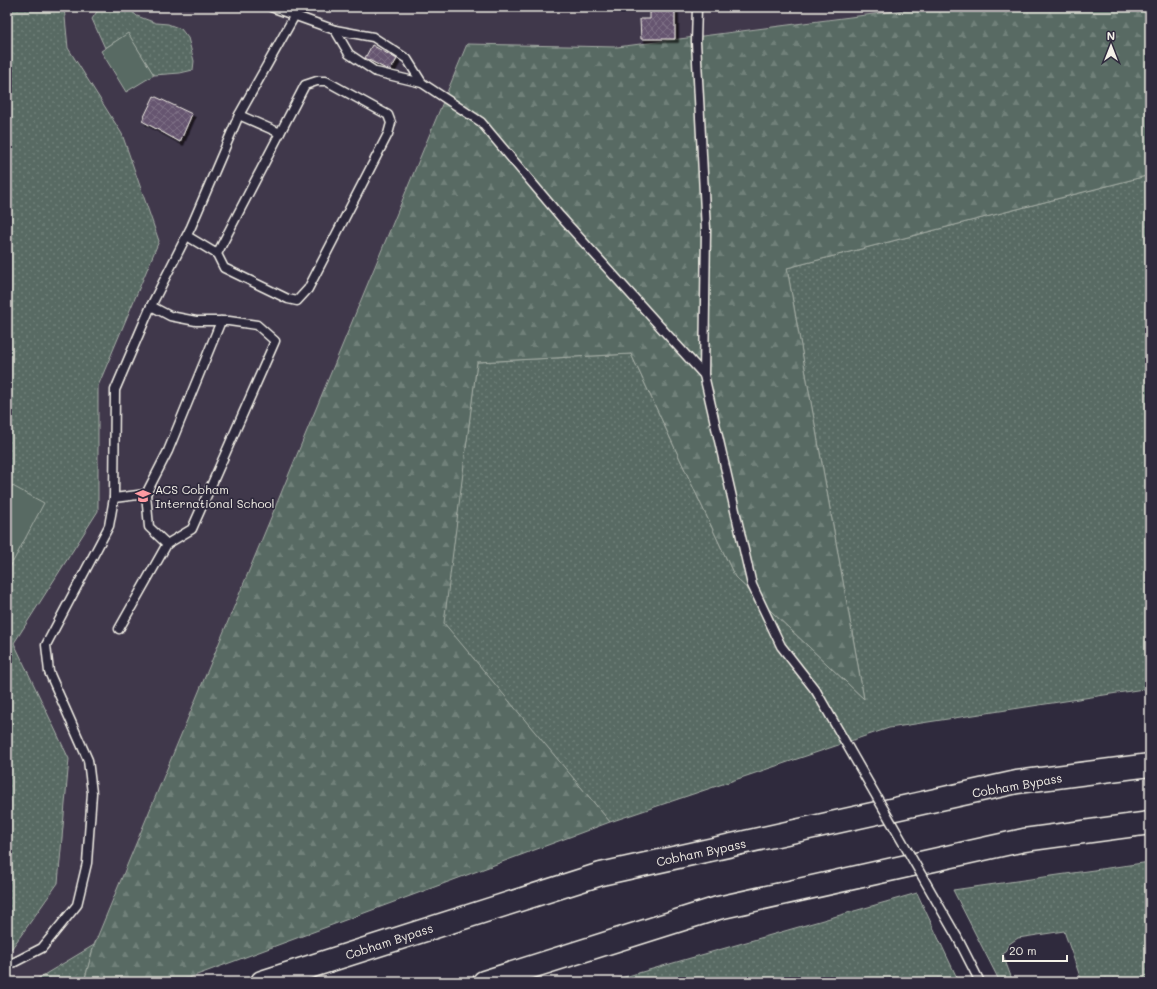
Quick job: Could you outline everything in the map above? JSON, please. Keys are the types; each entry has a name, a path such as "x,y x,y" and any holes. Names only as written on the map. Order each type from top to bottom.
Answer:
{"highway":[{"name":"Cobham Bypass","path":"262,982 601,874 1017,782 1150,765"},
{"path":"484,982 718,908 1024,840 1150,823"}],"lane":[{"path":"271,7 335,30 373,37 407,59 422,83"},
{"path":"697,7 696,42 706,230 704,375 752,585 781,646 816,691 957,937 980,982"},
{"path":"7,966 42,948 77,905 87,863 92,793 88,760 49,672 46,645 110,526 114,498 115,390 151,306 187,236 238,115 295,15"},
{"path":"335,30 349,54 376,72 422,83 481,122 560,216 704,375"},
{"path":"187,236 217,254 224,268 288,299 298,301 312,282 388,134 391,123 388,115 326,81 317,81 306,85 217,254"},
{"path":"238,115 280,133"},
{"path":"119,629 167,544 192,529 275,341 257,325 221,321 196,321 176,317 151,306"},
{"path":"167,544 149,527 146,494 168,451 221,321"},
{"path":"114,498 146,494"}],"shaded area":[{"name":"ACS Cobham International School","path":"7,7 928,7 617,47 467,44 94,945 32,982 7,982"}],"green space":[{"path":"7,7 64,7 68,48 122,134 159,241 98,386 98,511 14,643 69,759 58,883 12,948 7,951"},
{"path":"100,7 127,7 137,16 156,23 168,24 181,29 188,38 194,61 193,70 180,73 154,75 128,34 105,48 92,19"},
{"path":"928,7 1150,7 1150,175 787,268 864,699 735,577 631,354 477,362 444,623 610,822 178,982 84,982 94,945 467,44 617,47"},
{"path":"128,33 154,75 126,92 101,51"},
{"path":"1150,175 1150,688 889,728 610,822 443,623 477,362 631,354 735,577 864,699 787,268"},
{"path":"7,483 44,503 7,573"},
{"path":"1150,862 1150,982 1082,982 1064,931 1018,938 1009,944 1003,955 1013,982 1000,982 953,890"},
{"path":"917,893 959,982 607,982"},
{"path":"94,945 84,982 32,982"}],"building":[{"path":"675,10 675,39 641,39 640,19 650,19 650,11"},
{"path":"372,45 397,59 390,71 365,58"},
{"path":"154,96 192,114 180,142 142,121"}],"place":[{"name":"ACS Cobham International School","path":"143,496"}]}
